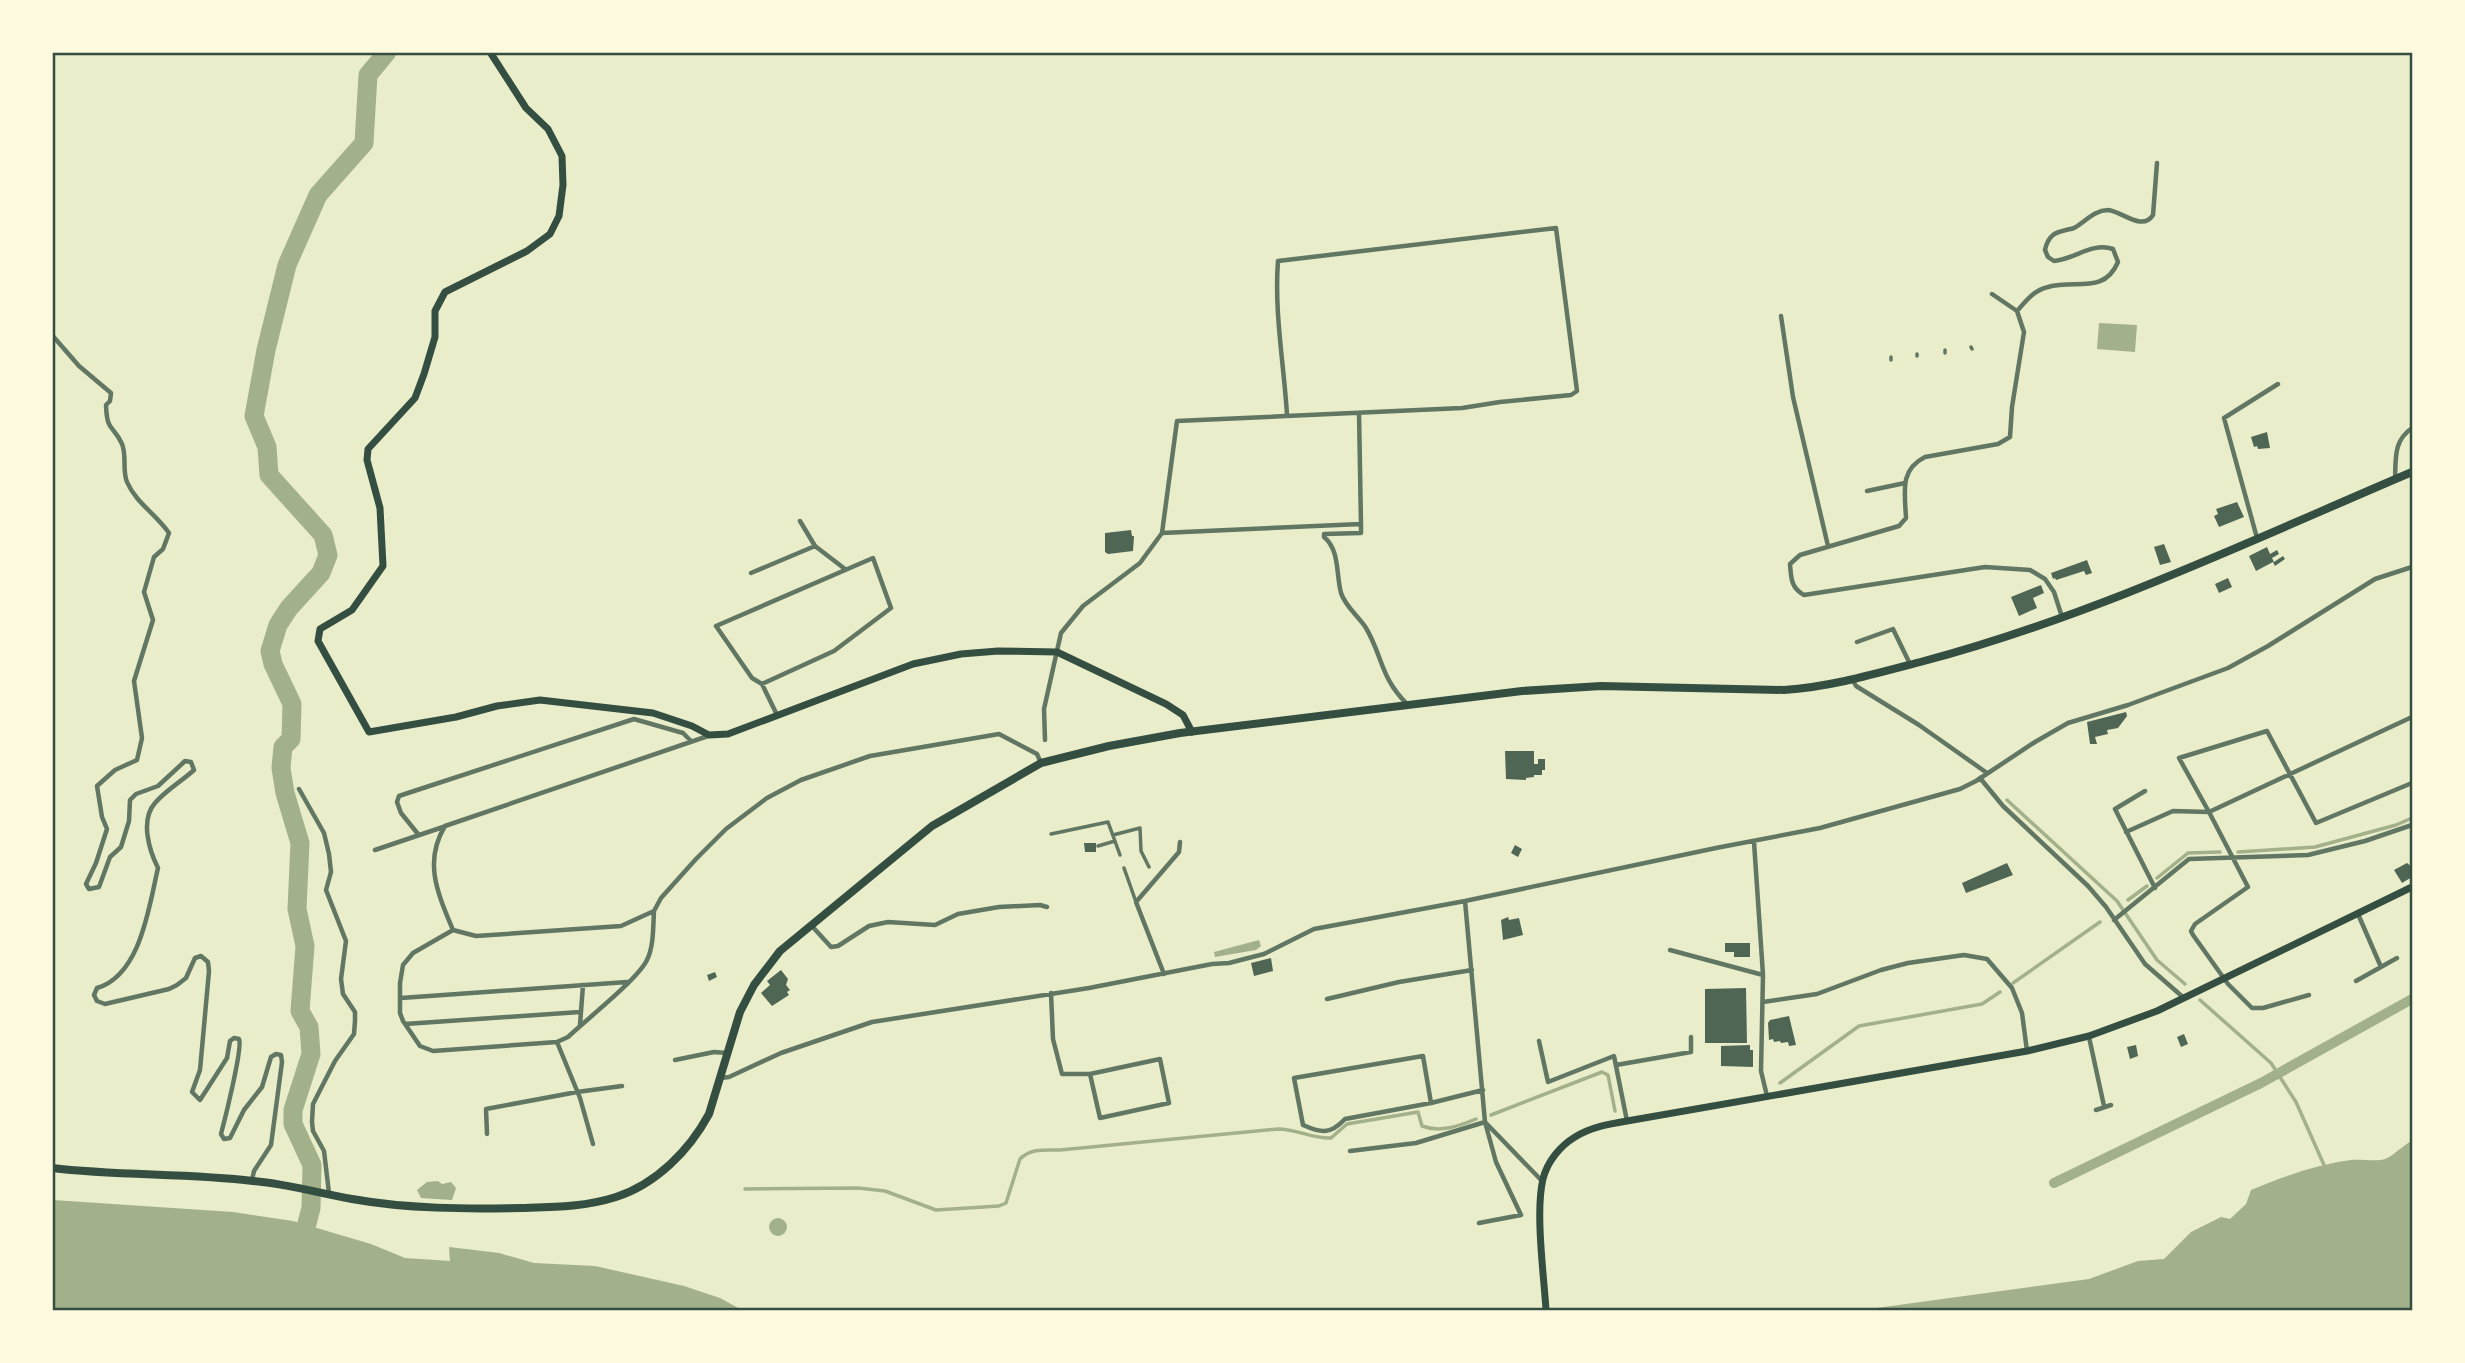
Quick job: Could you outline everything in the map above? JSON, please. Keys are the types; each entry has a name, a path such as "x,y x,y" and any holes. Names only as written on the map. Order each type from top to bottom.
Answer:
{"highway":[{"path":"52,1168 252,1180 418,1208 569,1207 617,1197 649,1180 689,1145 709,1114 740,1012 754,985 780,951 932,826 1041,763 1192,732 1407,704 1578,687 1784,690 1804,689 1852,679 1962,651 2063,618 2185,570 2413,472"}],"main road":[{"path":"490,52 526,108 548,129 562,156 563,185 559,216 550,234 527,251 445,292 435,311 435,337 415,398 368,449 367,460 380,508 383,566 352,610 320,629 318,641 369,732 540,700 653,713 692,726 709,735 728,734 913,664 961,654 998,651 1058,652 1166,704 1183,715 1192,732"},
{"path":"1546,1311 1541,1234 1542,1181 1548,1165 1573,1137 1589,1130 1627,1121 2027,1051 2089,1036 2134,1021 2413,887"}],"street":[{"path":"2017,311 2037,291 2050,286 2092,284 2105,279 2113,272 2118,262 2113,249 2097,246 2062,261 2054,261 2048,257 2045,250 2048,242 2053,235 2076,227 2102,211 2110,210 2144,222 2150,220 2153,215 2157,163"},
{"path":"1045,740 1044,709 1061,633 1083,606 1140,563 1162,533 1177,421 1462,408 1500,401 1571,395 1577,391 1556,228 1278,261 1276,291 1287,415"},
{"path":"1992,294 2017,311 2024,332 2010,437 1998,444 1925,457 1908,469 1905,483 1906,518 1899,526 1800,555 1790,564 1791,580 1796,590 1804,595 1985,567 2029,570 2045,579 2054,592 2063,618"},
{"path":"1781,316 1793,397 1828,546"},
{"path":"52,335 79,366 111,393 110,401 106,405 107,424 121,442 125,478 139,502 169,533 163,549 154,557 144,592 153,620 134,681 142,738 137,760 115,770 97,786 102,817 107,829 86,884 89,889 99,887 110,858 121,847 129,821 130,800 135,794 158,786 185,761 191,762 194,769 150,809 148,839 150,852 158,867 144,929 119,977 108,985 97,988 94,996 104,1004 169,989 186,978 195,958 201,956 208,962 200,1070 192,1092 200,1100 226,1058 230,1041 239,1039 241,1046 221,1134 224,1139 230,1138 244,1111 262,1087 271,1057 281,1055 271,1146 254,1171 252,1180"},
{"path":"2256,538 2224,418 2278,384"},
{"path":"1359,414 1362,533 1324,534 1324,537 1331,542 1342,595 1367,630 1389,684 1407,704"},
{"path":"2395,480 2396,447 2405,433 2413,428"},
{"path":"1867,491 1905,483"},
{"path":"800,521 815,546 845,569"},
{"path":"1162,533 1362,524"},
{"path":"751,573 815,546"},
{"path":"762,684 834,651 891,608 873,558 716,626 752,678 762,684 778,716"},
{"path":"720,1078 729,1077 780,1053 872,1022 1229,963 1264,954 1314,929 1821,828 1960,789 2067,723 2167,691 2249,658 2375,579 2413,567"},
{"path":"1857,642 1893,629 1910,664"},
{"path":"1852,679 1856,686 1919,725 1987,773"},
{"path":"2126,832 2173,811 2209,812 2413,718"},
{"path":"418,834 401,813 397,802 399,796 634,719 682,733 692,741"},
{"path":"2309,995 2263,1008 2252,1008 2224,978 2191,931 2195,924 2248,887 2179,758 2267,731 2316,823 2413,783"},
{"path":"654,911 621,926 475,936 453,930 413,953 403,965 400,1013 420,1046 433,1051 557,1042 568,1037 628,982 648,959 653,936 654,911 661,898 686,868 726,829 767,798 801,780 870,756 999,734 1037,754 1041,763"},
{"path":"375,850 709,735"},
{"path":"1980,778 2003,806 2088,886 2117,918 2145,964 2184,998"},
{"path":"299,789 324,833 331,872 326,890 346,941 341,979 343,994 355,1012 354,1034 335,1061 313,1104 312,1122 324,1151 325,1193"},
{"path":"2145,791 2115,809 2155,888"},
{"path":"1051,834 1108,822 1120,855"},
{"path":"2117,918 2189,859 2308,855 2365,841 2413,825"},
{"path":"444,826 432,856 433,868 442,904 453,930"},
{"path":"1113,835 1140,828 1141,851 1149,867"},
{"path":"1098,846 1115,841"},
{"path":"1136,902 1179,852 1180,842"},
{"path":"1754,842 1763,975 1761,1071 1767,1096"},
{"path":"1124,868 1164,974"},
{"path":"1465,901 1485,1122 1496,1162 1521,1215 1479,1223"},
{"path":"810,924 831,947 838,946 869,926 888,922 935,925 958,914 999,907 1047,907"},
{"path":"2358,914 2381,967"},
{"path":"1670,950 1763,975"},
{"path":"1763,1002 1817,994 1908,963 1964,955 1987,959 2012,988 2022,1013 2027,1051"},
{"path":"2357,981 2397,958"},
{"path":"1327,999 1399,982 1472,970"},
{"path":"401,998 628,982"},
{"path":"580,1025 583,985"},
{"path":"1051,993 1053,1039 1062,1074 1090,1074 1160,1059 1169,1102 1100,1118 1090,1074"},
{"path":"405,1024 580,1012"},
{"path":"2089,1036 2104,1106"},
{"path":"1616,1065 1692,1052 1691,1037"},
{"path":"1539,1041 1548,1082 1614,1056 1627,1121"},
{"path":"557,1042 578,1092 593,1144"},
{"path":"675,1060 714,1052 727,1053"},
{"path":"1432,1103 1423,1056 1294,1078 1303,1125 1327,1131 1336,1128 1345,1119 1432,1103 1483,1090"},
{"path":"487,1134 486,1109 622,1086"},
{"path":"2096,1110 2112,1105"},
{"path":"1350,1151 1416,1143 1485,1122"},
{"path":"1485,1122 1542,1181"}],"shaded area":[{"path":"2099,323 2137,325 2135,352 2097,349"},
{"path":"1259,940 1261,946 1256,950 1215,957 1214,952"},
{"path":"2412,1141 2412,1310 1862,1310 2089,1279 2138,1261 2164,1259 2191,1232 2221,1217 2230,1219 2246,1204 2251,1190 2325,1165 2351,1160 2385,1159"},
{"path":"438,1181 442,1184 451,1182 456,1188 452,1200 421,1198 417,1190 427,1182"},
{"path":"53,1200 233,1212 293,1221 371,1244 405,1258 450,1261 449,1247 499,1253 534,1263 595,1266 684,1286 720,1298 742,1310 53,1310"},
{"path":"778,1218 784,1221 787,1227 784,1233 778,1236 772,1233 769,1227 772,1221"}],"building":[{"path":"2267,432 2270,448 2254,447 2251,437"},
{"path":"2237,502 2244,517 2219,527 2214,516 2218,514 2216,509"},
{"path":"1131,530 1134,536 1133,551 1108,554 1105,552 1105,533"},
{"path":"2164,544 2171,562 2160,565 2154,547"},
{"path":"2267,547 2270,554 2277,550 2279,554 2272,558 2274,562 2283,556 2285,559 2275,566 2273,562 2256,571 2249,556"},
{"path":"2087,560 2092,573 2086,575 2084,571 2053,579 2051,573"},
{"path":"2228,578 2232,587 2219,593 2215,584"},
{"path":"2041,585 2044,593 2033,598 2037,608 2019,616 2011,597"},
{"path":"2126,712 2127,716 2118,728 2107,730 2108,734 2095,737 2097,744 2090,744 2087,722"},
{"path":"1505,751 1534,751 1534,764 1538,764 1538,759 1545,759 1545,770 1542,770 1542,775 1534,775 1526,780 1506,779"},
{"path":"1084,843 1096,843 1096,852 1085,852"},
{"path":"1515,845 1522,849 1518,857 1511,853"},
{"path":"2007,863 2013,875 1966,893 1962,883"},
{"path":"2407,863 2412,867 2412,877 2402,883 2394,870"},
{"path":"1508,917 1509,920 1519,918 1523,935 1503,940 1501,920"},
{"path":"1725,943 1750,943 1750,957 1734,957 1734,952 1725,952"},
{"path":"1271,958 1273,971 1254,976 1251,963"},
{"path":"781,970 788,979 786,985 790,990 787,992 789,995 772,1006 761,993 770,985 767,981"},
{"path":"715,972 717,977 709,981 707,975"},
{"path":"1746,988 1747,1043 1705,1043 1705,989"},
{"path":"1789,1016 1796,1045 1789,1046 1788,1042 1769,1040 1770,1020"},
{"path":"2184,1034 2188,1044 2181,1047 2177,1037"},
{"path":"1750,1045 1750,1050 1753,1050 1753,1067 1721,1066 1721,1046"},
{"path":"2136,1045 2138,1056 2130,1059 2127,1047"}],"waterway":[{"path":"300,1250 311,1208 312,1165 293,1124 293,1110 311,1054 309,1027 300,1011 305,946 297,909 300,843 285,793 281,768 283,747 291,739 292,704 273,664 270,651 278,625 289,608 321,573 328,555 323,535 269,475 267,447 254,416 266,350 287,265 318,195 364,143 368,75 387,52"},
{"path":"2007,800 2117,901 2157,960 2185,984"},
{"path":"2238,852 2315,847 2396,825 2412,818"},
{"path":"2157,878 2188,853 2220,852"},
{"path":"2128,900 2147,886"},
{"path":"2013,983 2100,922"},
{"path":"1780,1083 1859,1026 1982,1004 2000,992"},
{"path":"2054,1183 2261,1083 2412,999"},
{"path":"2200,1000 2271,1063 2296,1102 2324,1165"},
{"path":"1491,1115 1602,1072 1608,1075 1615,1111"},
{"path":"745,1189 858,1188 885,1191 936,1210 999,1206 1006,1203 1020,1159 1038,1150 1278,1129 1331,1138 1347,1124 1418,1112 1422,1126 1436,1129 1476,1119"}]}
